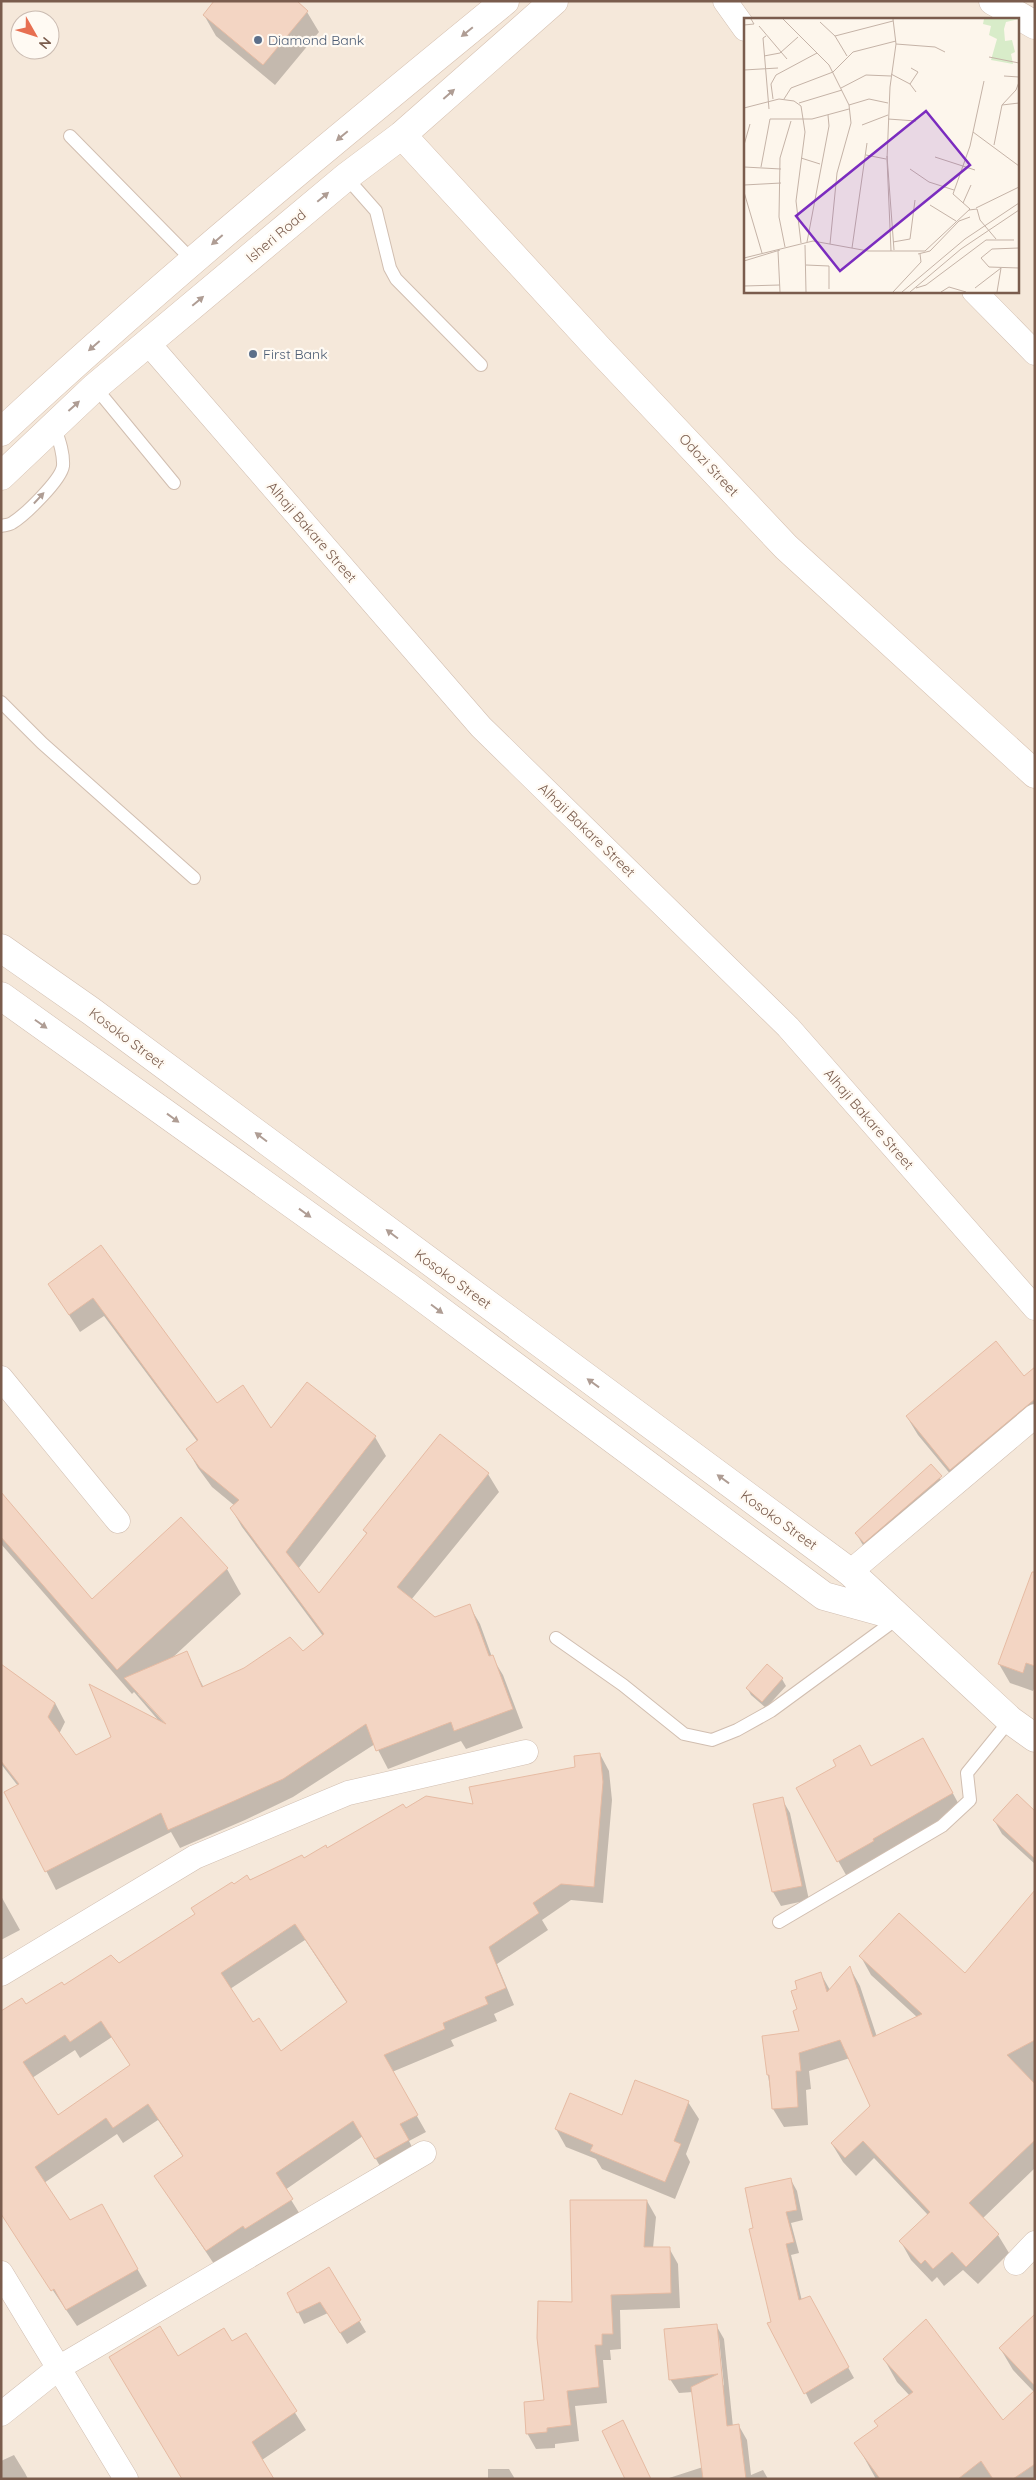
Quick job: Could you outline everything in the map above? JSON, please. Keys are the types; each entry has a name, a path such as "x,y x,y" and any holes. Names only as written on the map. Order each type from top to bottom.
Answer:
{"street":[{"path":"1,432 76,362 192,260 505,1"},
{"name":"Isheri Road","path":"1,476 95,387 346,177 402,135 554,1"},
{"path":"725,1 744,28"},
{"path":"993,1 1035,25"},
{"name":"Odozi Street","path":"402,135 598,348 786,546 1035,774"},
{"path":"975,292 1035,353"},
{"name":"Alhaji Bakare Street","path":"148,343 481,726 788,1027 1035,1308"},
{"name":"Kosoko Street","path":"1,948 91,1011 850,1572 1010,1720 1035,1738"},
{"name":"Kosoko Street","path":"1,996 407,1286 824,1596 900,1617"},
{"path":"68,1043 91,1011"},
{"path":"1,1378 118,1521"},
{"path":"850,1572 1035,1416"},
{"path":"1,1974 195,1857 348,1793 526,1752"},
{"path":"1,2414 60,2367 424,2153"},
{"path":"1016,2264 1035,2244"},
{"path":"1,2273 60,2367 126,2479"}],"lane":[{"path":"70,136 192,260"},
{"path":"346,177 376,211 390,268 396,279 481,365"},
{"path":"95,387 174,483"},
{"path":"1,526 11,524 30,508 56,480 63,467 60,442 54,425"},
{"path":"1,702 42,743 194,878"},
{"path":"556,1638 684,1734 712,1740 737,1730 771,1711 900,1617"},
{"path":"779,1922 942,1826 970,1800 967,1773 1010,1720"}],"shaded area":[{"path":"1,1 1035,1 1035,2479 1,2479"}],"building":[{"name":"Diamond Bank","path":"214,1 297,1 308,11 263,65 203,15"},
{"path":"101,1245 217,1403 243,1385 271,1428 307,1382 376,1436 286,1552 319,1593 367,1533 363,1530 440,1434 489,1473 397,1587 435,1617 470,1604 489,1656 493,1655 513,1709 454,1731 451,1722 376,1751 366,1724 283,1779 168,1830 161,1813 45,1872 4,1792 19,1784 1,1761 1,1664 55,1703 48,1717 76,1755 111,1737 89,1684 166,1724 124,1678 187,1651 202,1687 244,1668 290,1637 303,1651 324,1634 230,1508 239,1500 200,1468 186,1449 198,1440 93,1298 69,1315 48,1284"},
{"path":"996,1341 1024,1376 1035,1367 1035,1399 950,1470 906,1416"},
{"path":"931,1464 942,1476 864,1543 855,1533"},
{"path":"1,1492 92,1599 181,1517 228,1568 117,1670 1,1537"},
{"path":"1032,1572 1035,1572 1035,1666 1026,1663 1023,1673 998,1664"},
{"path":"767,1664 783,1678 762,1702 746,1688"},
{"path":"923,1738 953,1793 837,1862 796,1788 836,1766 833,1760 860,1745 871,1766"},
{"path":"600,1753 603,1782 594,1887 561,1884 533,1903 539,1913 489,1947 506,1988 485,1997 488,2004 443,2023 445,2029 384,2055 418,2115 400,2124 409,2140 375,2159 353,2121 276,2173 293,2199 245,2229 243,2226 206,2251 154,2176 183,2156 148,2104 113,2128 106,2118 35,2167 70,2220 102,2204 138,2269 66,2310 54,2289 51,2291 1,2214 1,2011 22,1998 26,2004 62,1982 64,1985 111,1955 119,1963 195,1914 191,1908 232,1882 234,1884 247,1875 250,1880 302,1855 304,1858 326,1845 327,1848 403,1804 406,1808 426,1796 473,1804 469,1787 575,1767 574,1756","holes":["295,1924 347,2002 281,2051 259,2018 253,2022 221,1973","101,2021 130,2065 58,2115 23,2062 65,2035 70,2042"]},
{"path":"1017,1794 1035,1811 1035,1859 993,1820"},
{"path":"783,1797 802,1886 772,1892 753,1804"},
{"path":"1035,1890 1035,2040 1007,2055 1035,2084 1035,2140 969,2203 999,2234 966,2267 952,2252 933,2269 925,2260 921,2264 899,2241 930,2212 863,2141 845,2158 831,2143 870,2106 840,2040 799,2053 801,2071 796,2071 798,2107 772,2109 769,2075 767,2075 762,2036 799,2031 793,2011 797,2009 791,1991 797,1989 795,1981 821,1972 827,1992 850,1966 873,2037 922,2014 859,1956 899,1913 965,1973"},
{"path":"635,2080 689,2101 674,2141 681,2144 665,2182 590,2151 593,2145 555,2129 570,2093 622,2115"},
{"path":"791,2178 797,2210 786,2212 794,2242 786,2244 799,2300 810,2296 849,2367 804,2394 767,2323 771,2322 749,2229 753,2228 745,2188"},
{"path":"570,2200 647,2200 644,2247 670,2247 671,2293 611,2295 613,2334 602,2334 602,2345 595,2345 599,2387 567,2391 571,2425 547,2428 547,2432 526,2434 524,2402 544,2400 537,2338 538,2301 572,2302"},
{"path":"329,2267 361,2320 340,2333 320,2302 297,2313 287,2293"},
{"path":"1035,2314 1035,2386 999,2348"},
{"path":"926,2319 1003,2420 1035,2390 1035,2464 1013,2479 993,2479 981,2461 958,2479 880,2479 854,2443 878,2426 874,2421 913,2392 883,2359"},
{"path":"717,2324 727,2426 739,2424 746,2479 703,2479 691,2387 718,2374 669,2380 664,2329"},
{"path":"160,2326 178,2356 224,2328 232,2341 246,2333 297,2411 252,2442 274,2479 182,2479 109,2357"},
{"path":"623,2420 651,2479 625,2479 602,2431"}],"place":[{"name":"Diamond Bank","path":"258,40"},
{"name":"First Bank","path":"253,354"}]}
